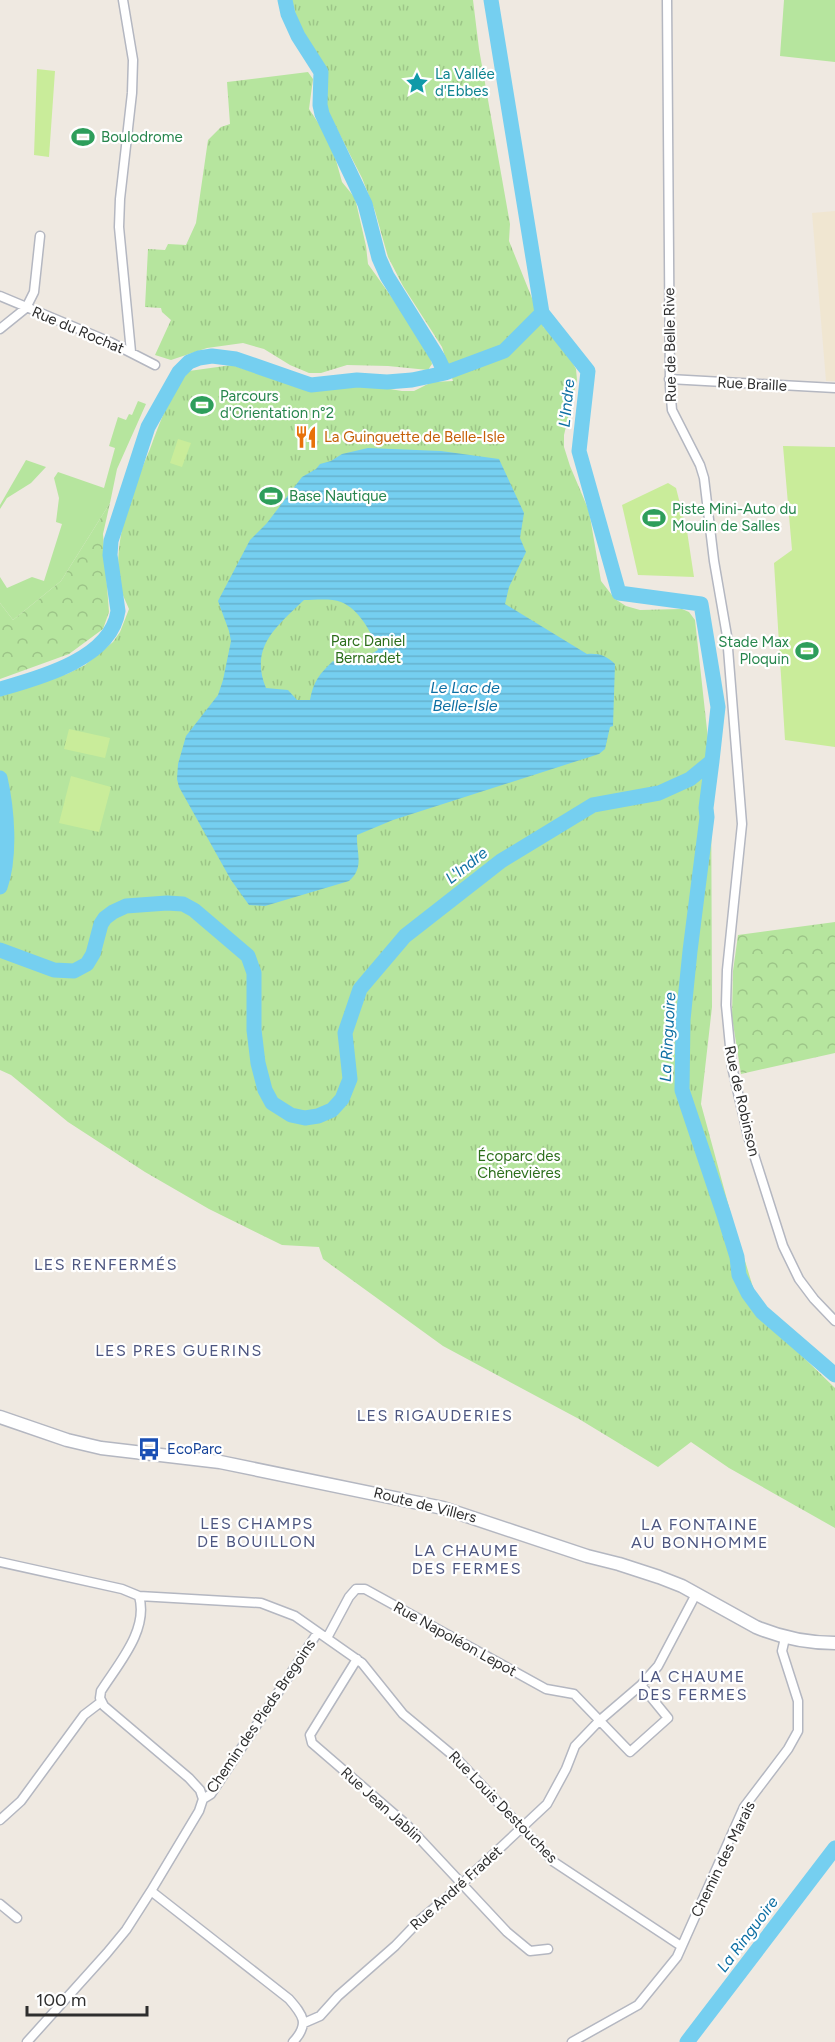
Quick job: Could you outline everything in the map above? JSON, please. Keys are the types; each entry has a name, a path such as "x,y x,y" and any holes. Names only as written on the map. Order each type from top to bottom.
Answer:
{"main road":[{"name":"Route de Villers","path":"0,1417 67,1440 101,1448 220,1462 443,1508 587,1556 640,1570 696,1594 756,1628 785,1638 835,1643"}],"street":[{"path":"123,0 133,60 119,227 131,352"},
{"name":"Rue de Belle Rive","path":"667,0 669,379 672,410 700,465 704,478 714,561 728,636 742,824"},
{"path":"0,329 26,308 34,292 40,236"},
{"name":"Rue du Rochat","path":"0,296 110,342 155,365"},
{"name":"Rue Braille","path":"669,379 835,388"},
{"name":"Rue de Robinson","path":"742,824 727,970 726,1005 732,1067 748,1136 783,1246 799,1279 835,1321"},
{"name":"Rue Louis Destouches","path":"0,1562 122,1589 139,1596 261,1603 295,1616 357,1659 403,1714 456,1758 554,1862 681,1946"},
{"name":"Rue Napoléon Lepot","path":"327,1638 349,1597 356,1589 365,1589 546,1689 574,1694 599,1721"},
{"name":"Rue André Fradet","path":"304,2023 320,2016 338,1996 547,1804 566,1769 575,1746 599,1721 641,1685 658,1666 696,1594"},
{"path":"139,1596 140,1622 133,1640 101,1691 101,1702 174,1764 200,1790 203,1799"},
{"name":"Chemin des Pieds Bregoins","path":"27,2042 126,1930 199,1811 203,1799 211,1794 318,1632"},
{"name":"Chemin des Marais","path":"572,2042 638,2005 677,1957 744,1807 788,1749 798,1731 798,1701 782,1651 785,1638"},
{"name":"Rue Jean Jablin","path":"357,1659 310,1735 312,1743 407,1825 507,1932 530,1952 548,1949"},
{"path":"599,1721 630,1752 668,1719 641,1685"},
{"path":"0,1820 21,1801 84,1714 101,1702"},
{"path":"151,1891 290,1999 301,2013 304,2023 300,2034 293,2042"},
{"path":"0,1904 17,1918"}],"shaded area":[{"path":"835,211 835,381 826,381 812,213"}],"green space":[{"path":"292,0 473,0 479,49 510,224 509,241 544,328 550,329 557,335 576,369 577,380 564,435 564,447 589,511 601,581 615,599 626,606 640,610 682,609 689,612 695,620 709,748 706,758 711,768 712,1007 701,1104 762,1317 835,1388 835,1528 729,1468 691,1442 658,1467 579,1419 443,1346 323,1259 319,1247 282,1245 209,1209 145,1172 68,1122 11,1075 0,1070 0,691 67,674 85,665 113,642 120,632 129,609 120,587 118,569 125,516 162,418 182,380 189,371 232,365 309,391 366,385 414,391 432,382 453,381 442,347 403,286 388,257 375,211 362,178 324,104 326,85 323,67 307,49"},
{"path":"784,0 835,0 835,62 780,56"},
{"path":"37,69 55,71 49,157 34,155"},
{"path":"308,72 313,79 309,109 331,142 342,182 355,198 368,264 418,334 432,364 428,370 347,365 321,373 309,373 290,365 264,349 243,343 207,348 171,360 155,355 171,320 161,308 145,307 148,249 165,250 168,244 186,245 196,223 208,140 221,127 230,124 227,82"},
{"path":"138,401 146,404 117,469 110,503 61,581 13,620 0,603 0,577 7,588 32,577 44,581 62,524 56,522 59,498 54,478 58,472 104,488 115,448 109,446 118,417 126,420 129,414 132,415"},
{"path":"178,439 191,443 182,467 170,463"},
{"name":"Stade Max Ploquin","path":"783,446 835,447 835,747 785,740 774,563 792,550"},
{"path":"26,460 46,467 31,483 7,498 0,509 0,505"},
{"name":"Piste Mini-Auto du Moulin de Salles","path":"668,483 676,488 687,531 694,577 638,575 622,505"},
{"path":"110,503 103,534 109,612 103,629 69,654 0,679 0,603 13,620 61,581"},
{"path":"69,729 110,738 105,758 64,749"},
{"path":"71,776 111,787 99,832 59,823"},
{"path":"835,922 835,1053 741,1074 732,1017 733,971 738,935"}],"water":[{"name":"Le Lac de Belle-Isle","path":"368,448 441,451 499,459 524,513 520,538 526,552 509,587 505,604 587,654 602,656 615,664 613,726 610,727 605,749 599,754 393,820 357,835 359,860 357,870 349,881 265,906 249,905 231,880 179,787 178,764 186,736 218,695 223,680 231,641 218,601 250,540 267,523 302,477 320,464 331,461 342,454","holes":["304,600 333,600 348,605 364,622 378,650 360,660 338,665 333,661 318,678 310,700 297,700 288,690 266,688 261,661 263,649 276,628"]}],"waterway":[{"name":"L'Indre","path":"0,689 34,679 71,664 88,654 113,628 118,611 110,555 111,541 148,427 179,372 189,362 212,356 236,359 311,385 357,380 387,382 412,380 445,373 387,276 379,258 365,204 322,114 321,72 298,36 288,14 285,0"},
{"name":"L'Indre","path":"0,950 54,970 74,971 87,964 93,954 101,924 113,912 126,906 183,904 194,910 248,956 254,973 254,1030 258,1063 265,1090 272,1103 291,1115 305,1118 318,1116 332,1110 342,1099 350,1079 345,1033 360,989 405,936 501,861 593,805 659,793 690,779 712,761 718,707 701,604 619,593 579,451 588,371 542,313 491,0"},
{"name":"L'Indre","path":"445,373 504,351 542,313"},
{"name":"La Ringuoire","path":"712,761 683,1020 682,1090 737,1257 739,1275 748,1293 762,1312 835,1375"},
{"name":"L'Indre","path":"0,778 7,832 6,861 0,887"},
{"name":"La Ringuoire","path":"687,2042 835,1848"}],"place":[{"name":"La Vallée d'Ebbes","path":"417,83"},
{"name":"Boulodrome","path":"83,137"},
{"name":"Parcours d'Orientation n°2","path":"202,405"},
{"name":"La Guinguette de Belle-Isle","path":"306,437"},
{"name":"Base Nautique","path":"271,496"},
{"name":"Piste Mini-Auto du Moulin de Salles","path":"654,518"},
{"name":"Stade Max Ploquin","path":"807,651"},
{"name":"EcoParc","path":"149,1449"}],"district":[{"name":"LES RENFERMÉS","path":"106,1264"},
{"name":"LES PRES GUERINS","path":"179,1350"},
{"name":"LES RIGAUDERIES","path":"435,1415"},
{"name":"LES CHAMPS DE BOUILLON","path":"257,1532"},
{"name":"LA FONTAINE AU BONHOMME","path":"700,1533"},
{"name":"LA CHAUME DES FERMES","path":"467,1559"},
{"name":"LA CHAUME DES FERMES","path":"693,1685"}],"park label":[{"name":"Parc Daniel Bernardet","path":"368,650"},
{"name":"Écoparc des Chènevières","path":"519,1164"}]}
